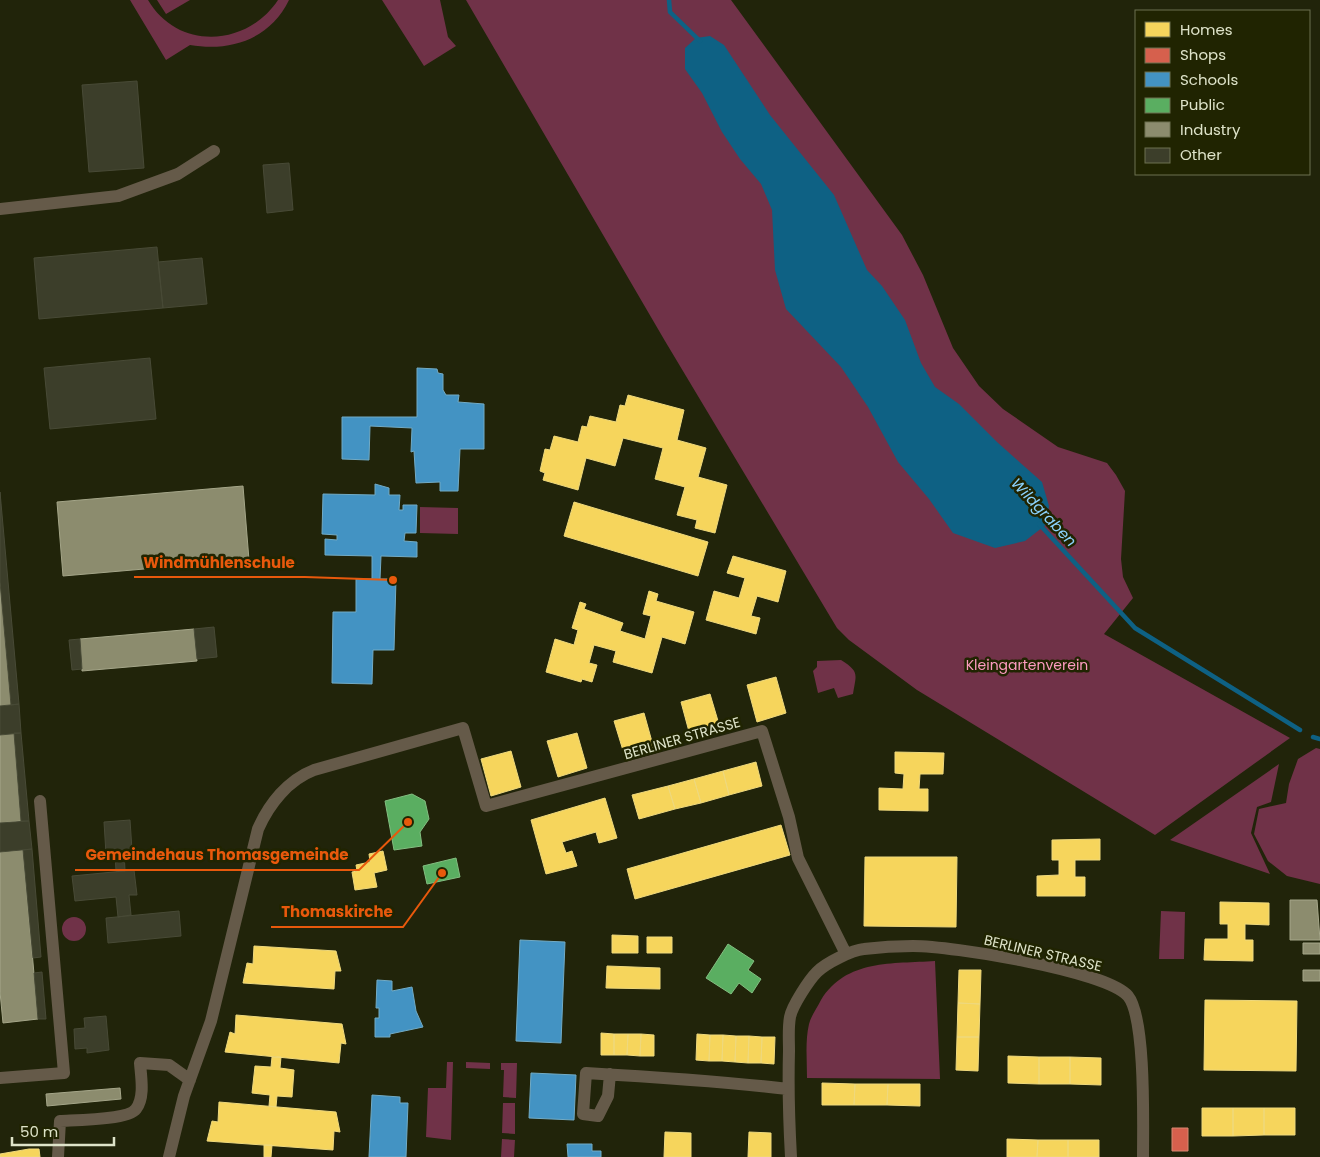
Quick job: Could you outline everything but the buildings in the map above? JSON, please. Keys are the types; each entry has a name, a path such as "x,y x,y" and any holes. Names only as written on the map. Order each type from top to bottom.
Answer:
{"street":[{"path":"0,208 118,196 178,174 214,152"},
{"name":"BERLINER STRASSE","path":"190,1080 211,1021 258,829 265,814 279,795 298,779 314,770 463,728 486,806 762,731 788,817 798,858 846,954"},
{"path":"0,1078 64,1073 40,801"},
{"name":"BERLINER STRASSE","path":"790,1157 788,1089 790,1016 818,971 846,954 862,949 914,946 987,953 1068,971 1112,984 1129,997 1137,1020 1141,1059 1143,1157"},
{"path":"58,1157 60,1121 120,1116 130,1114 136,1110 142,1088 140,1063 169,1065 190,1080 169,1157"},
{"path":"610,1074 702,1079 788,1089"}],"green space":[{"path":"130,0 148,0 161,17 177,28 194,35 213,37 231,34 249,27 265,16 278,0 289,0 271,24 248,40 220,46 190,45 166,60"},
{"path":"157,0 190,0 166,14"},
{"path":"382,0 440,0 448,37 456,46 424,66"},
{"name":"Kleingartenverein","path":"466,0 731,0 902,235 923,275 953,348 979,386 1003,409 1058,447 1107,463 1116,475 1125,491 1121,559 1123,577 1133,598 1104,634 1290,738 1155,835 917,690 849,640 837,628 665,341"},
{"path":"420,507 458,508 458,534 420,533"},
{"path":"841,660 854,671 853,694 838,698 834,688 818,693 813,671 817,667 817,661"},
{"path":"1316,748 1320,749 1320,884 1287,876 1268,861 1254,834 1259,809 1286,803 1289,784 1298,759"},
{"path":"1279,764 1271,802 1257,807 1251,833 1270,874 1170,840"},
{"path":"1161,911 1185,912 1184,959 1159,959"},
{"path":"74,917 83,920 86,929 83,938 74,941 65,938 62,929 65,920"},
{"path":"935,961 940,1079 807,1078 809,1024 821,1000 831,987 843,977 857,970 872,966"},
{"path":"447,1062 453,1062 451,1140 426,1137 428,1088 446,1088"},
{"path":"466,1062 490,1063 490,1069 466,1068"},
{"path":"501,1063 517,1063 516,1098 503,1097 504,1070 501,1070"},
{"path":"503,1103 515,1103 515,1134 502,1133"},
{"path":"502,1139 515,1140 514,1157 501,1157"}],"water":[{"path":"710,36 724,45 770,115 834,195 867,270 882,286 905,320 921,363 935,387 959,404 997,442 1042,482 1049,506 1047,524 1025,541 995,548 953,533 929,499 898,462 868,407 841,367 786,309 775,270 772,210 761,184 740,159 722,132 702,93 685,69 685,48 696,38"}],"waterway":[{"name":"Wildgraben","path":"669,0 670,12 700,41"},
{"name":"Wildgraben","path":"1039,524 1135,628 1300,730"},
{"name":"Wildgraben","path":"1313,737 1320,739"}],"place":[{"name":"Windmühlenschule","path":"393,580"},
{"name":"Gemeindehaus Thomasgemeinde","path":"408,822"},
{"name":"Thomaskirche","path":"442,873"}]}
